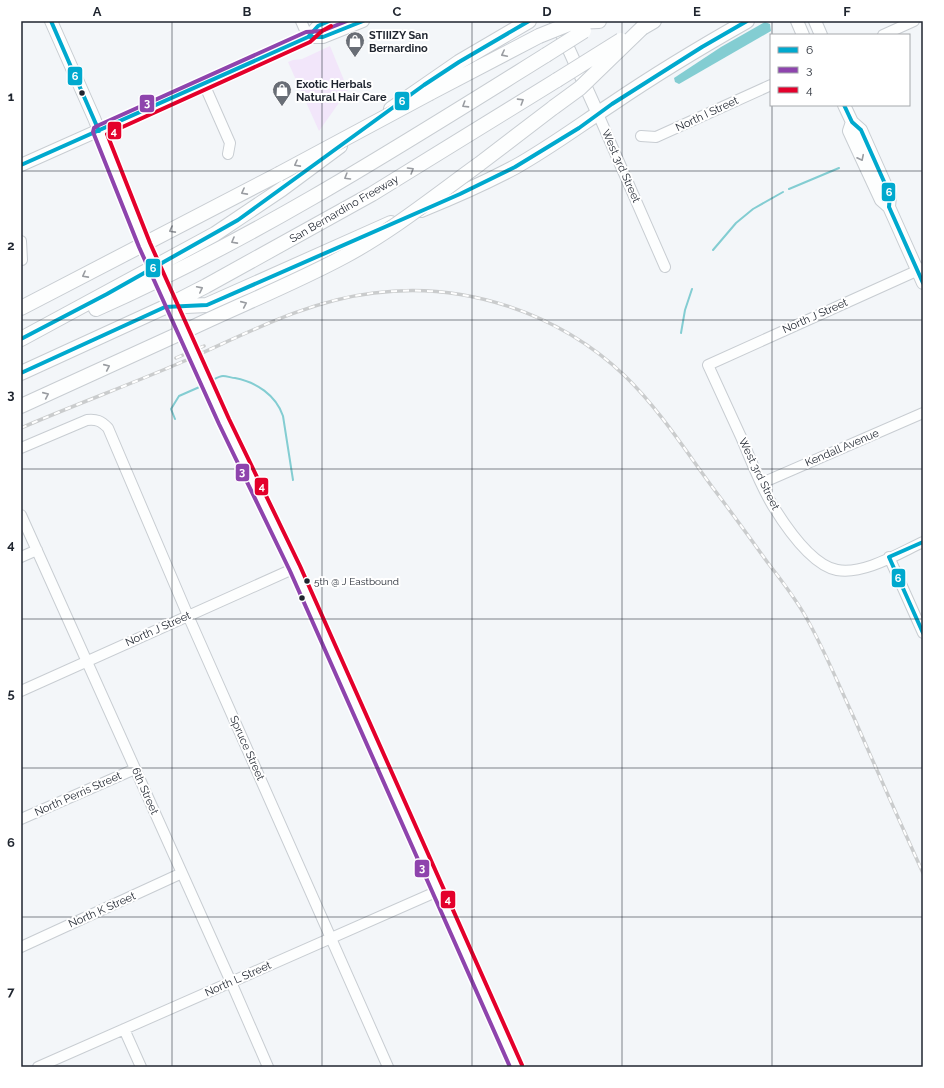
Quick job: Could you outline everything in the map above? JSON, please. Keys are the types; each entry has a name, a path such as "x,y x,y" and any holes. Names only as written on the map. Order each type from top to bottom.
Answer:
{"highway":[{"path":"21,339 107,294 232,224 424,85 459,62 529,21"},
{"path":"21,308 147,251 475,69 539,36 599,21"},
{"path":"165,307 207,305 460,194 515,167 579,128 702,46 747,21"},
{"path":"21,406 280,288 346,255 409,215 580,88 648,24"},
{"name":"San Bernardino Freeway","path":"21,373 165,307 206,286 372,194 648,24"},
{"path":"21,343 107,304 214,252 340,182 546,55 579,26"}],"main road":[{"path":"51,21 99,131 147,251 183,332 294,568 517,1067"},
{"path":"21,165 308,37 318,26 329,21"},
{"path":"308,37 323,37 363,21"},
{"name":"West 3rd Street","path":"556,21 598,114"},
{"path":"797,21 803,34"},
{"path":"816,21 821,34"},
{"path":"844,106 852,122 849,131 852,138 881,200 889,207 920,270 923,283"}],"street":[{"path":"301,21 308,37"},
{"path":"885,34 914,21"},
{"path":"204,84 230,143 228,154"},
{"name":"North I Street","path":"641,136 656,137 770,85"},
{"name":"West 3rd Street","path":"598,114 665,267"},
{"path":"21,240 22,260"},
{"name":"North J Street","path":"708,365 920,270"},
{"name":"West 3rd Street","path":"708,365 773,506 809,554 829,567 837,570 852,570 865,567 890,557"},
{"name":"Kendall Avenue","path":"762,483 923,413"},
{"name":"Spruce Street","path":"21,448 87,420 95,419 101,421 108,428 188,616 388,1067"},
{"name":"6th Street","path":"21,515 268,1067"},
{"path":"923,542 890,557 923,633"},
{"path":"21,557 37,550"},
{"name":"North J Street","path":"21,690 294,568"},
{"name":"North Perris Street","path":"21,819 135,768"},
{"name":"North K Street","path":"21,946 182,873"},
{"name":"North L Street","path":"38,1067 438,891"},
{"path":"124,1029 141,1067"}],"shaded area":[{"path":"330,46 348,90 319,131 288,62 302,59"}],"water":[{"path":"765,22 770,24 771,31 679,84 675,82 674,78 721,47"}],"waterway":[{"path":"789,189 839,168"},
{"path":"713,250 736,223 753,209 783,192"},
{"path":"681,333 685,310 692,289"},
{"path":"211,381 223,376 243,380 258,386 276,402 283,416 293,480"},
{"path":"175,419 171,409 179,396 204,385"}],"railway":[{"path":"21,428 182,362 275,320 324,303 348,297 374,293 408,291 442,292 476,297 508,306 540,319 571,335 599,354 625,376 649,402 794,597 814,631 826,656 923,873"},
{"path":"176,358 204,346"}],"transit line":[{"name":"6","path":"51,21 99,131"},
{"name":"6","path":"21,165 308,37 318,26 329,21"},
{"name":"3","path":"347,21 322,31 306,32 97,126 94,128 93,132 139,247 219,424 290,571 510,1067"},
{"name":"6","path":"310,37 323,37 363,21"},
{"name":"6","path":"21,339 107,294 238,220 424,85 459,62 529,21"},
{"name":"6","path":"21,373 165,307 207,305 460,194 515,167 579,128 612,104 702,47 747,21"},
{"name":"4","path":"331,26 322,31 310,42 107,134 150,243 229,419 300,566 522,1065"},
{"name":"6","path":"844,106 852,122 861,130 890,195 889,207 923,283"},
{"name":"6","path":"923,542 889,557 923,633"}],"place":[{"name":"STIIIZY San Bernardino","path":"355,58"},
{"name":"Exotic Herbals Natural Hair Care","path":"282,107"},
{"name":"5th @ J Eastbound","path":"307,581"}]}
